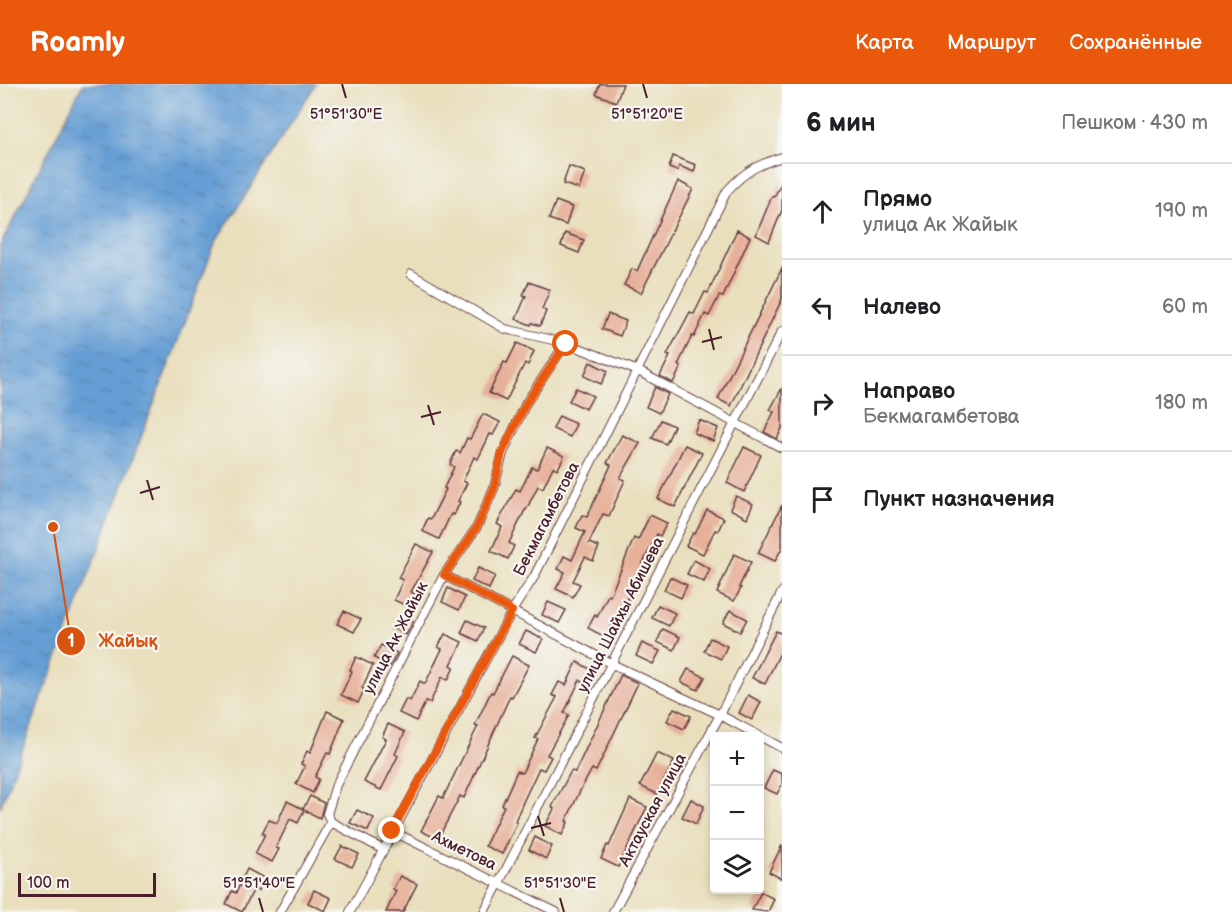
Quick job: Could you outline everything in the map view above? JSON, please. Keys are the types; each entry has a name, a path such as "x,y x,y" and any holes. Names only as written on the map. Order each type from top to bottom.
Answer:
{"street":[{"name":"Бекмагамбетова","path":"350,912 512,611 534,577 727,191 742,175 761,164 782,157"},
{"path":"411,274 505,329 566,344 638,371 782,448"},
{"name":"улица Шайхы Абишева","path":"484,912 782,331"},
{"name":"улица Ак Жайык","path":"280,912 331,822 327,814 336,785 444,575 477,527 494,488 502,453 526,403 566,344"},
{"path":"444,575 612,664 720,715 782,748"},
{"name":"Актауская улица","path":"614,912 720,715 782,592"},
{"path":"331,822 382,849"},
{"name":"Ахметова","path":"392,831 556,912"}],"water":[{"path":"83,84 316,84 215,243 0,808 0,246"}],"building":[{"path":"600,84 623,84 616,102 596,94"},
{"path":"673,156 696,165 694,172 679,166 677,171 669,168"},
{"path":"569,166 585,172 579,189 563,184"},
{"path":"678,181 693,189 641,293 624,285 632,269 637,271"},
{"path":"782,182 782,210 769,242 756,235 772,196 774,197"},
{"path":"556,201 572,207 566,225 549,219"},
{"path":"737,230 750,237 723,297 719,296 709,316 705,314 694,337 692,336 678,365 681,367 673,383 660,376 670,356 667,355 690,312 694,314 705,292 708,293"},
{"path":"565,233 584,240 579,253 561,246"},
{"path":"782,268 782,299 731,406 718,399"},
{"path":"529,282 550,290 542,309 546,311 540,326 516,319 526,296 523,295"},
{"path":"608,314 626,321 620,336 602,329"},
{"path":"517,343 534,351 528,365 525,363 506,401 489,393 504,362 507,363"},
{"path":"590,362 608,371 601,384 584,376"},
{"path":"655,387 668,394 659,413 646,407"},
{"path":"576,388 593,396 586,409 569,401"},
{"path":"782,388 782,428 777,439 764,432 774,412 770,410"},
{"path":"483,414 500,422 493,435 490,434 478,459 474,457 463,481 467,483 458,501 460,502 454,515 451,514 439,539 422,531 428,518 431,519 446,489 444,488 454,467 450,464 456,451 460,453"},
{"path":"559,416 576,424 570,437 553,429"},
{"path":"661,420 674,426 666,444 652,438"},
{"path":"699,420 718,428 713,441 694,433"},
{"path":"622,435 640,443 620,478 625,480 609,516 603,514 589,543 599,547 593,561 585,557 573,581 580,584 573,597 556,589 565,572 558,569 564,556 572,560 585,532 576,528 582,515 587,517 611,465 607,463"},
{"path":"685,445 702,453 675,507 658,499"},
{"path":"744,447 761,455 744,492 727,483"},
{"path":"547,448 564,456 558,469 553,467 543,488 538,486 509,543 514,546 508,559 491,551 502,527 497,524 516,489 520,491 532,467 537,469"},
{"path":"736,496 753,504 747,518 730,509"},
{"path":"782,505 782,548 775,561 758,553"},
{"path":"707,510 724,518 703,554 686,546"},
{"path":"650,515 667,523 660,536 657,534 629,599 627,598 618,616 616,615 605,637 588,628 595,615 597,617 608,595 610,596 634,538 638,540"},
{"path":"416,544 433,552 411,592 417,595 411,608 394,600 403,580 398,578"},
{"path":"734,554 751,562 734,601 717,593"},
{"path":"694,560 710,569 704,582 687,574"},
{"path":"478,568 495,576 489,589 472,581"},
{"path":"670,577 687,585 681,598 664,590"},
{"path":"448,588 465,597 459,610 442,602"},
{"path":"548,602 566,610 559,623 542,615"},
{"path":"658,605 675,613 669,626 652,618"},
{"path":"730,610 747,619 740,632 723,623"},
{"path":"344,611 361,619 354,632 337,624"},
{"path":"400,616 413,622 406,635 394,629"},
{"path":"467,620 484,628 478,641 461,633"},
{"path":"663,629 680,637 674,650 657,642"},
{"path":"526,631 543,639 536,652 519,644"},
{"path":"776,631 782,634 782,656 779,655 765,684 752,678"},
{"path":"445,634 462,642 451,665 454,667 448,680 442,677 430,703 426,701 416,721 399,713 406,699 410,701 420,681 425,684 442,649 438,647"},
{"path":"710,638 727,646 721,659 704,651"},
{"path":"642,643 660,651 653,664 636,656"},
{"path":"381,645 397,653 390,666 374,658"},
{"path":"512,656 529,665 512,697 510,696 464,798 460,796 438,839 421,831 439,796 443,798 478,726 475,725 491,692 493,693"},
{"path":"356,657 373,665 358,703 341,695"},
{"path":"577,662 594,671 587,684 580,680 564,713 569,715 547,755 551,757 544,770 539,768 502,854 485,846 517,771 522,773 538,739 535,738 557,697 552,695 559,682 566,685"},
{"path":"688,669 705,677 698,690 681,682"},
{"path":"621,675 638,683 596,771 592,769 580,791 562,835 545,826 554,809 552,807 571,771 575,772"},
{"path":"748,695 761,702 752,720 739,713"},
{"path":"674,708 691,716 684,729 667,721"},
{"path":"327,711 344,719 330,754 327,753 315,777 319,779 313,793 296,784 305,766 301,764 307,751 310,753"},
{"path":"388,724 405,732 395,754 398,756 381,790 364,782 386,739 382,737"},
{"path":"657,753 674,761 657,794 640,786"},
{"path":"773,770 782,774 782,784 777,794 764,788"},
{"path":"310,796 324,803 320,818 304,810 298,823 290,819 272,862 255,854 269,820 277,823 287,801 303,809"},
{"path":"630,799 647,807 618,867 601,859"},
{"path":"691,799 704,806 696,824 682,817"},
{"path":"357,810 374,818 368,831 350,823"},
{"path":"535,837 552,846 546,859 529,850"},
{"path":"782,845 782,879 769,872"},
{"path":"342,846 359,854 352,867 335,859"},
{"path":"247,869 264,878 258,891 254,889 242,912 226,904 232,891 236,893"},
{"path":"400,876 417,884 403,912 386,912 396,891 393,889"},
{"path":"314,890 331,898 325,911 308,903"},
{"path":"760,894 774,899 768,912 752,910"}],"place":[{"name":"Жайық","path":"53,527"}],"route":[{"path":"392,831 512,611 444,575 477,527 494,488 502,453 526,403 566,344"}]}
